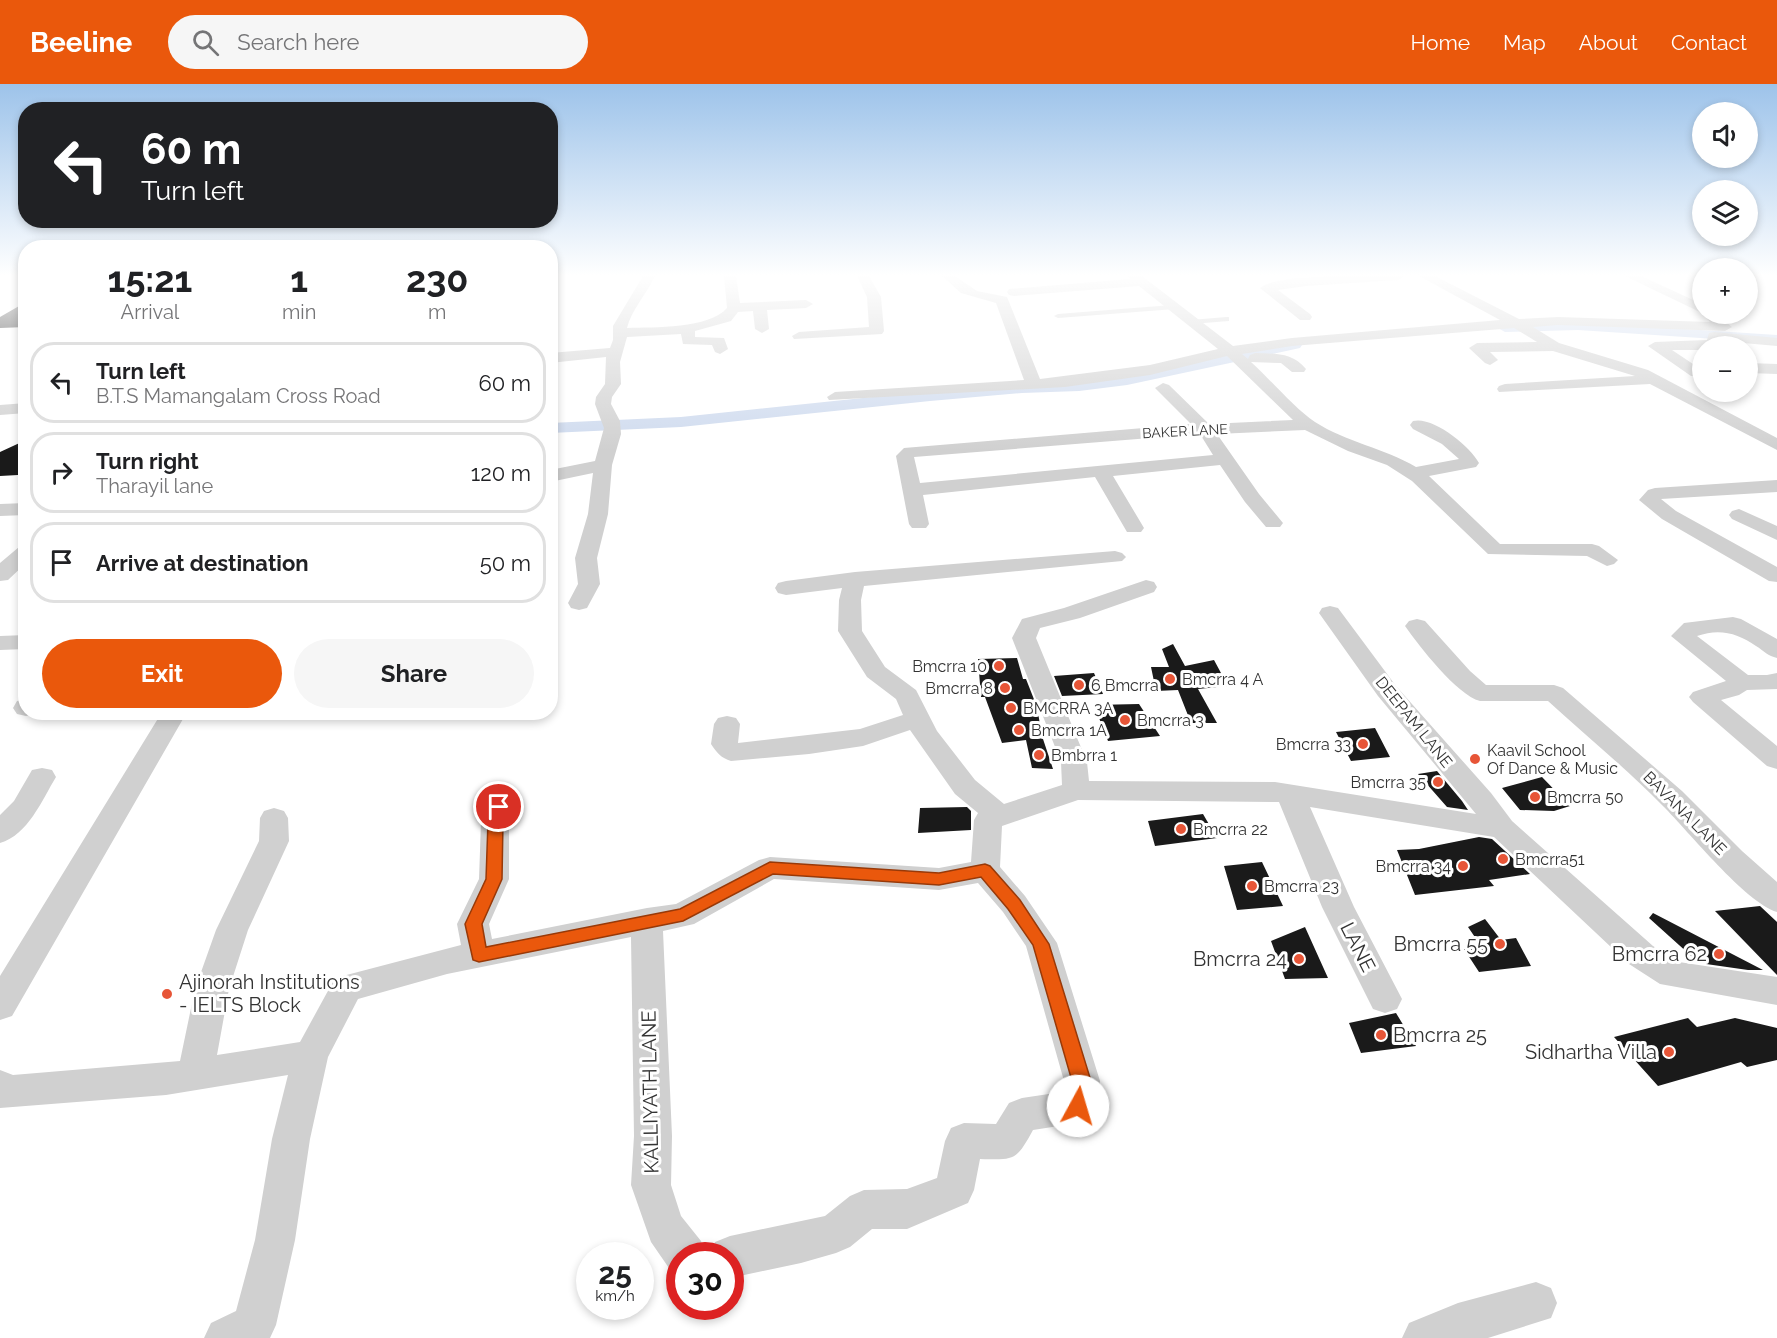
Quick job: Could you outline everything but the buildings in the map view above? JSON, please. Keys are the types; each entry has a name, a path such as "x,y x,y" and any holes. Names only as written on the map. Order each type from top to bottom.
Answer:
{"street":[{"path":"579,603 589,584 586,558 598,514 603,465 615,424 603,404 604,397 613,384 612,362 620,335"},
{"path":"688,335 688,342 719,341 720,349"},
{"path":"799,336 822,335"},
{"path":"1015,335 1034,384"},
{"path":"1207,335 1238,359 1308,424"},
{"path":"1238,359 1292,342 1380,335"},
{"path":"1534,335 1554,346 1648,376 1777,445"},
{"path":"1758,340 1777,342"},
{"path":"1490,360 1478,348 1554,346"},
{"path":"1692,346 1655,346 1692,368"},
{"path":"558,357 615,352"},
{"path":"835,397 1034,384 1269,357 1284,359 1298,369"},
{"path":"1758,368 1777,369"},
{"path":"1505,389 1692,373"},
{"path":"1163,388 1205,429 1273,523"},
{"path":"0,410 18,409"},
{"name":"BAKER LANE","path":"919,524 905,456 919,450 1205,429 1308,424 1343,442 1393,461 1413,473 1495,550 1592,550 1607,560"},
{"path":"1413,473 1470,463 1456,446 1419,425"},
{"path":"1755,434 1777,431"},
{"path":"912,490 1225,459"},
{"path":"558,474 603,465"},
{"path":"1101,472 1134,528"},
{"path":"1777,486 1655,494 1649,500 1669,515 1777,576"},
{"path":"0,510 18,509"},
{"path":"1739,515 1777,534"},
{"path":"786,588 855,579 986,570 1114,557"},
{"path":"855,579 850,600 850,631 876,672 906,694 925,734 965,787 1000,816"},
{"path":"1076,790 1074,762 1024,638 1030,624 1072,613 1146,587"},
{"name":"DEEPAM LANE","path":"1330,613 1387,691 1481,800 1502,828 1641,955 1672,974 1777,991"},
{"path":"1742,682 1683,636 1692,628 1733,624 1763,640 1777,651"},
{"name":"BAVANA LANE","path":"1417,626 1461,676 1480,693 1554,693 1655,782 1731,859 1777,900"},
{"path":"0,643 18,642"},
{"path":"1777,680 1770,683 1742,682 1730,690 1702,697 1777,760"},
{"path":"727,724 724,744 731,752 809,746 863,736 918,719"},
{"path":"0,1006 170,720"},
{"path":"0,833 24,808 42,777"},
{"path":"744,1254 801,1244 836,1233 864,1210 907,1209 954,1190 964,1141 1006,1142 1022,1115 1078,1106 1082,1081 1041,944 1014,904 985,870 988,820 1076,790 1275,792 1502,828"},
{"path":"479,955 473,924 494,879 495,822 502,792"},
{"name":"LANE","path":"1290,794 1338,907 1385,999"},
{"path":"195,1075 212,989 232,930 274,841 274,818"},
{"path":"226,1338 254,1325 275,1240 291,1139 311,1056 347,988 447,961 647,920 683,915 770,868 939,879 985,870"},
{"name":"KALLIYATH LANE","path":"647,920 653,1124 651,1185 665,1228 676,1242"},
{"path":"0,1086 2,1092 195,1075 311,1056"},
{"path":"1424,1338 1458,1325 1536,1303"}],"waterway":[{"path":"1718,335 1777,339"},
{"path":"558,428 681,422 930,396 1022,388 1079,386 1127,380 1295,345"}],"place":[{"name":"Bmcrra 10","path":"999,666"},
{"name":"Bmcrra 4 A","path":"1170,679"},
{"name":"6 Bmcrra","path":"1079,685"},
{"name":"Bmcrra 8","path":"1005,688"},
{"name":"BMCRRA 3A","path":"1011,708"},
{"name":"Bmcrra 3","path":"1125,720"},
{"name":"Bmcrra 1A","path":"1019,730"},
{"name":"Bmcrra 33","path":"1363,744"},
{"name":"Bmbrra 1","path":"1039,755"},
{"name":"Kaavil School Of Dance & Music","path":"1475,759"},
{"name":"Bmcrra 35","path":"1438,782"},
{"name":"Bmcrra 50","path":"1535,797"},
{"name":"Bmcrra 22","path":"1181,829"},
{"name":"Bmcrra51","path":"1503,859"},
{"name":"Bmcrra 34","path":"1463,866"},
{"name":"Bmcrra 23","path":"1252,886"},
{"name":"Bmcrra 55","path":"1500,944"},
{"name":"Bmcrra 62","path":"1719,954"},
{"name":"Bmcrra 24","path":"1299,959"},
{"name":"Ajinorah Institutions - IELTS Block","path":"167,994"},
{"name":"Bmcrra 25","path":"1381,1035"},
{"name":"Sidhartha Villa","path":"1669,1052"}],"route":[{"path":"499,807 495,822 494,879 473,924 479,955 647,920 683,915 770,868 939,879 985,870 1014,904 1041,944 1082,1081 1078,1106"}]}
